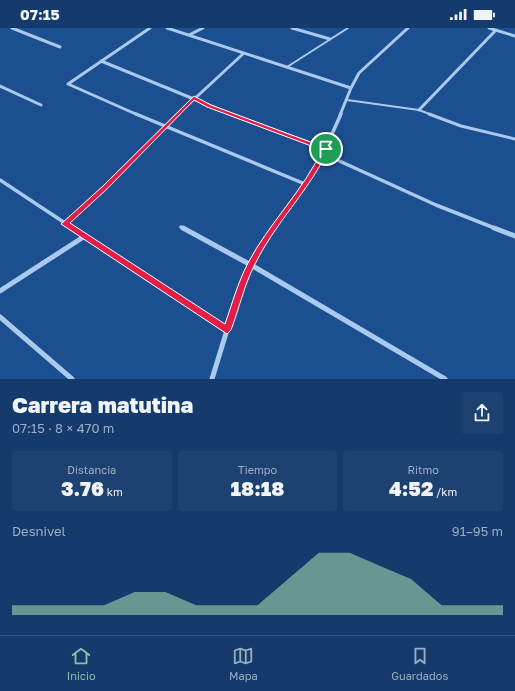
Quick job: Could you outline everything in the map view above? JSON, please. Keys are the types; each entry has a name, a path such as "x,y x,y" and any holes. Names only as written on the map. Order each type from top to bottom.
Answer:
{"street":[{"path":"12,28 60,47"},
{"path":"150,28 68,84 166,127 305,184"},
{"path":"167,28 351,88"},
{"path":"188,35 203,28"},
{"path":"292,28 330,39"},
{"path":"212,379 227,330 251,265 280,218 305,184 325,151 359,72 408,28"},
{"path":"489,28 515,36"},
{"path":"419,110 496,30"},
{"path":"65,224 105,187 194,98 244,53"},
{"path":"101,61 194,98 209,106 325,151 422,199 515,236"},
{"path":"0,86 41,104"},
{"path":"0,180 227,330"},
{"path":"181,227 251,265 445,379"},
{"path":"0,291 85,236"},
{"path":"0,318 72,379"}],"lane":[{"path":"286,67 348,28"},
{"path":"347,100 419,110 461,126 515,139"}],"route":[{"path":"194,98 209,106 326,149 318,165 280,218 251,265 227,330 65,224 105,187 194,98"}]}
